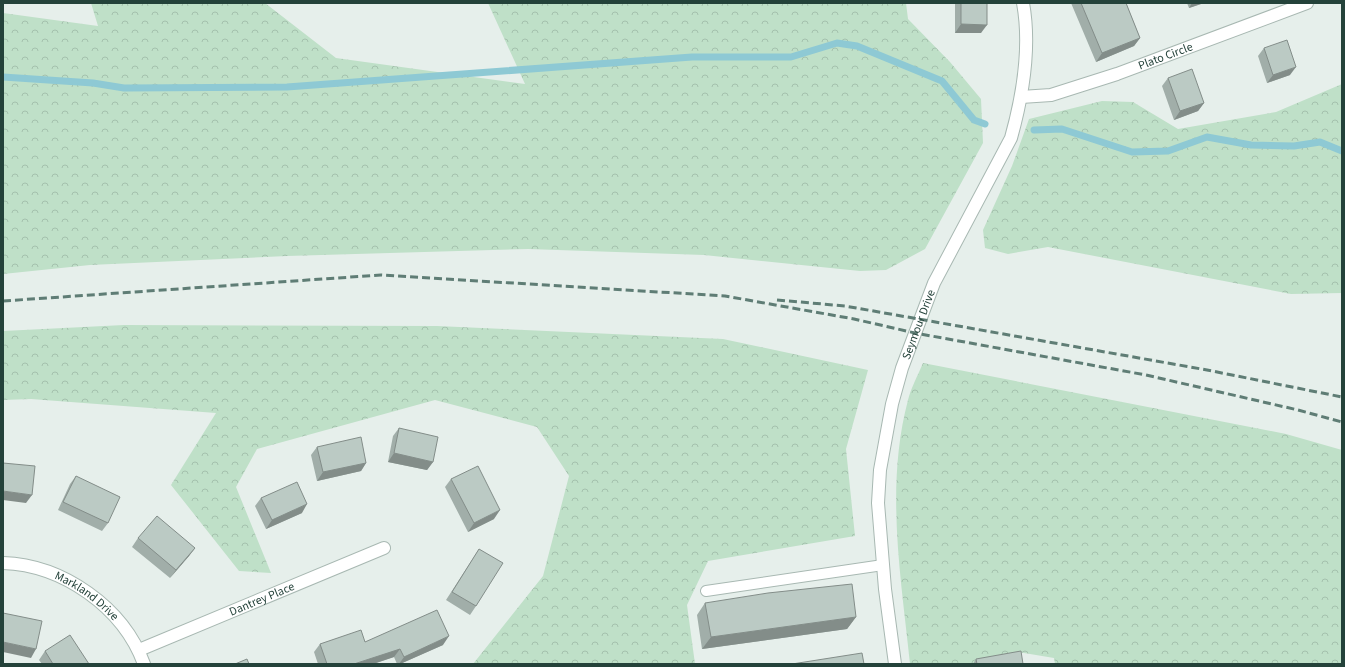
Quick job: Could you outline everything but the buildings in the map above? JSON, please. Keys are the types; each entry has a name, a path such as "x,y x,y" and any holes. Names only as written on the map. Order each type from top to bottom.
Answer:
{"street":[{"name":"Seymour Drive","path":"895,664 882,565 878,503 880,470 892,404 902,368 934,283 1011,138 1021,97 1026,54 1024,3"},
{"name":"Plato Circle","path":"1021,97 1051,95 1118,74 1307,3"},
{"name":"Dantrey Place","path":"139,650 384,548"},
{"name":"Markland Drive","path":"3,563 21,564 48,572 72,582 112,613 139,650 144,664"}],"lane":[{"path":"706,591 882,565"}],"green space":[{"path":"91,3 265,3 336,58 525,84 488,3 906,3 908,19 950,62 981,99 983,143 925,249 886,270 860,271 704,255 528,249 287,256 90,265 3,274 3,13 98,26"},
{"path":"1342,84 1342,293 1291,294 1048,247 1008,254 985,248 983,230 1012,166 1029,119 1102,101 1133,102 1178,129 1276,112"},
{"path":"124,325 437,326 723,339 868,370 846,449 855,536 708,561 687,605 695,664 473,664 543,576 569,476 537,427 435,400 257,449 236,487 271,573 239,571 171,485 216,413 31,399 3,400 3,331"},
{"path":"923,363 1286,434 1342,450 1342,664 1055,664 1054,658 1018,652 976,664 910,664 899,565 896,499 897,466 901,433 908,400"}],"waterway":[{"path":"3,77 93,83 124,88 287,87 692,57 791,57 837,43 857,46 942,81 974,120 985,124"},
{"path":"1034,130 1062,129 1132,152 1168,151 1207,137 1251,145 1294,146 1320,142 1342,151"}],"railway":[{"path":"3,301 381,275 725,296 854,319 915,333 1146,375 1298,410 1342,422"},
{"path":"777,300 845,306 1207,370 1342,397"}]}
